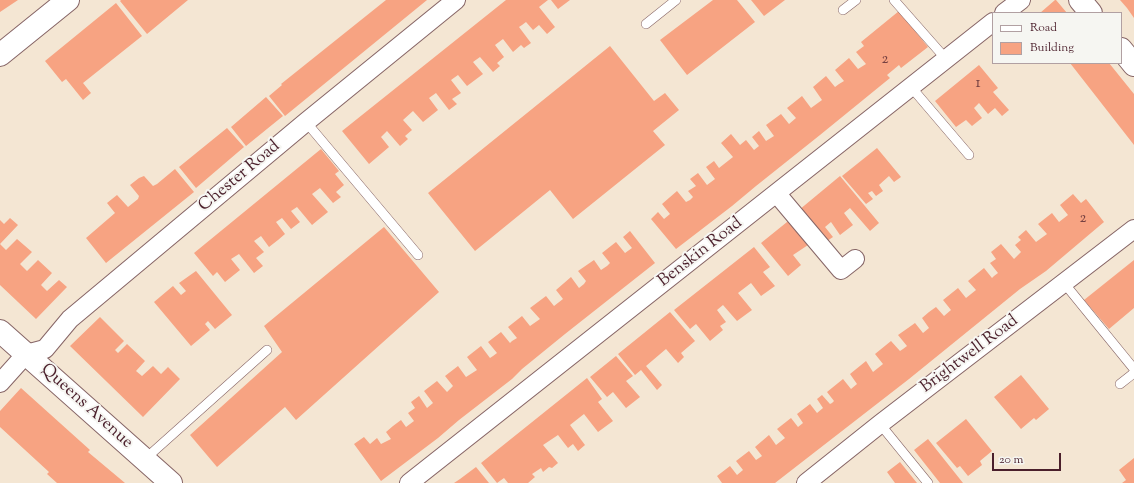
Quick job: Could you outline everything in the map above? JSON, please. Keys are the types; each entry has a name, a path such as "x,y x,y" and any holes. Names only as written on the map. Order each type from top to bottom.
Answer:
{"street":[{"path":"0,55 68,0"},
{"name":"Chester Road","path":"26,354 45,349 70,320 306,122 456,0"},
{"path":"1005,12 1021,0"},
{"path":"1080,0 1090,12"},
{"name":"Benskin Road","path":"409,483 992,23"},
{"path":"1122,50 1134,65"},
{"path":"777,194 841,270 855,259"},
{"name":"Brightwell Road","path":"806,483 880,424 1134,229"},
{"name":"Queens Avenue","path":"0,331 171,483"},
{"path":"0,382 26,354"}],"lane":[{"path":"646,24 676,0"},
{"path":"843,10 856,0"},
{"path":"894,0 946,59"},
{"path":"911,87 969,155"},
{"path":"306,122 418,255"},
{"path":"1064,283 1134,369"},
{"path":"145,459 267,350"},
{"path":"1120,384 1134,373"},
{"path":"880,424 928,483"}],"building":[{"path":"0,0 18,0 0,12"},
{"path":"188,0 147,34 120,1"},
{"path":"386,0 427,0 285,116 269,96 282,85 281,84"},
{"path":"506,0 548,0 539,7 555,27 547,34 539,25 533,30 526,22 519,27 531,43 524,48 521,45 513,52 503,39 495,45 504,57 497,63 500,66 493,72 480,57 473,62 483,74 467,86 458,75 451,80 461,93 452,99 457,104 449,110 436,93 429,98 438,110 423,122 413,111 403,120 412,130 405,136 408,139 400,146 387,131 381,137 389,147 369,164 342,131"},
{"path":"551,0 570,0 558,9"},
{"path":"713,0 737,0 755,22 687,75 660,40"},
{"path":"751,0 785,0 764,16"},
{"path":"1055,0 1066,12 1041,12"},
{"path":"1120,0 1134,0 1134,18 1127,8"},
{"path":"116,3 142,36 83,83 91,93 83,100 66,79 62,82 45,61"},
{"path":"899,11 928,47 901,68 899,65 887,75 890,78 732,206 676,249 651,219 658,212 664,219 670,214 662,204 677,191 686,202 690,200 693,197 688,191 696,186 690,179 698,173 707,185 715,179 706,167 714,161 719,168 733,157 721,143 731,134 740,145 746,140 754,150 759,146 752,137 759,131 766,141 774,136 766,125 781,114 789,124 796,118 787,108 802,96 811,108 822,100 813,87 826,76 835,87 844,81 835,70 849,58 858,69 866,64 856,52 864,46 861,42"},
{"path":"610,46 654,101 665,93 679,110 653,131 665,145 573,219 550,190 475,251 428,193"},
{"path":"1071,64 1110,64 1134,94 1134,145"},
{"path":"979,65 998,88 993,92 1009,110 1002,116 995,108 988,114 979,103 974,108 982,118 972,126 966,120 956,127 935,101"},
{"path":"266,97 283,116 246,146 231,127"},
{"path":"227,128 244,147 196,188 179,167"},
{"path":"877,148 901,177 894,182 889,176 879,185 883,191 876,196 872,191 868,193 873,199 866,204 842,176"},
{"path":"321,149 339,171 335,174 344,185 336,192 341,197 333,203 320,188 312,194 328,212 312,225 297,207 291,211 300,222 291,229 282,218 276,222 285,234 278,240 269,247 261,236 254,241 264,252 256,258 263,266 254,273 239,254 231,259 240,270 225,282 217,272 213,276 194,253"},
{"path":"175,169 194,192 106,263 86,238 115,213 107,203 117,195 128,207 138,199 139,196 130,185 144,176 153,186"},
{"path":"840,176 879,223 870,231 850,208 844,213 853,225 840,235 831,222 825,227 833,237 824,243 799,210"},
{"path":"1073,194 1081,203 1086,199 1104,222 1046,271 1020,289 909,379 775,483 722,483 717,476 730,466 737,475 743,470 736,461 749,451 756,460 762,456 755,447 769,435 776,445 785,438 777,429 791,418 798,427 803,423 797,414 810,404 817,413 823,408 817,399 822,395 830,404 832,403 834,401 827,392 843,379 851,389 857,384 850,374 866,361 873,372 883,364 875,354 891,341 900,351 907,346 898,335 915,323 923,333 929,328 922,318 936,307 944,316 951,310 943,300 958,288 966,298 976,290 968,281 984,268 992,278 998,273 990,263 996,259 991,252 1001,244 1014,259 1021,252 1015,245 1021,240 1018,237 1026,230 1036,242 1047,234 1038,224 1052,213 1059,222 1068,215 1060,205"},
{"path":"10,218 18,225 0,244 0,220 4,224"},
{"path":"792,218 811,243 793,255 801,265 788,276 761,243"},
{"path":"384,227 439,292 296,420 285,407 217,467 190,435 282,352 264,326"},
{"path":"630,231 655,263 565,334 512,379 438,438 381,481 354,444 364,437 370,444 377,438 381,444 391,439 386,432 393,426 401,420 406,427 414,421 408,413 415,408 411,402 419,396 427,408 433,403 424,391 437,381 447,392 453,386 445,376 458,366 466,377 477,370 467,357 481,346 490,358 493,356 497,353 488,342 501,332 510,343 517,338 508,327 522,316 530,326 540,319 530,308 546,296 554,306 563,299 556,290 571,277 579,288 586,281 578,271 594,260 601,270 607,266 610,263 602,253 616,242 625,253 632,248 623,237"},
{"path":"17,239 32,252 20,264 27,271 38,260 52,273 41,285 47,291 59,280 67,287 36,319 0,285 0,244 6,250"},
{"path":"754,247 770,267 763,272 775,286 761,296 751,283 738,293 752,310 737,321 723,305 717,310 726,322 720,326 723,330 710,341 696,324 690,329 674,310"},
{"path":"1134,260 1134,308 1109,329 1084,300"},
{"path":"196,271 232,315 215,329 208,321 205,324 210,330 191,346 154,302 173,286 181,295 186,291 179,283"},
{"path":"670,312 695,341 681,353 684,357 678,363 666,349 646,366 662,385 657,390 641,370 635,375 618,354"},
{"path":"100,317 124,341 115,350 118,353 127,344 145,361 136,371 142,376 153,366 161,374 168,367 180,379 143,417 70,346"},
{"path":"616,356 633,376 626,381 640,397 626,408 613,392 607,397 590,377"},
{"path":"1021,375 1049,409 1036,420 1034,418 1021,429 994,397"},
{"path":"587,378 602,399 598,402 613,421 598,432 584,414 570,425 585,445 578,451 573,444 568,448 558,435 543,445 558,463 552,468 549,467 543,472 541,468 532,474 535,477 528,483 508,483 504,478 497,483 481,463"},
{"path":"21,388 90,450 88,452 125,483 57,483 47,474 49,472 0,427 0,411"},
{"path":"966,419 992,451 980,461 982,465 968,476 960,466 957,468 936,443"},
{"path":"928,439 963,483 940,483 914,450"},
{"path":"1134,458 1134,483 1122,483 1126,480 1119,470"},
{"path":"900,462 917,483 895,483 887,472"},
{"path":"476,467 489,483 454,483 460,479"}]}
